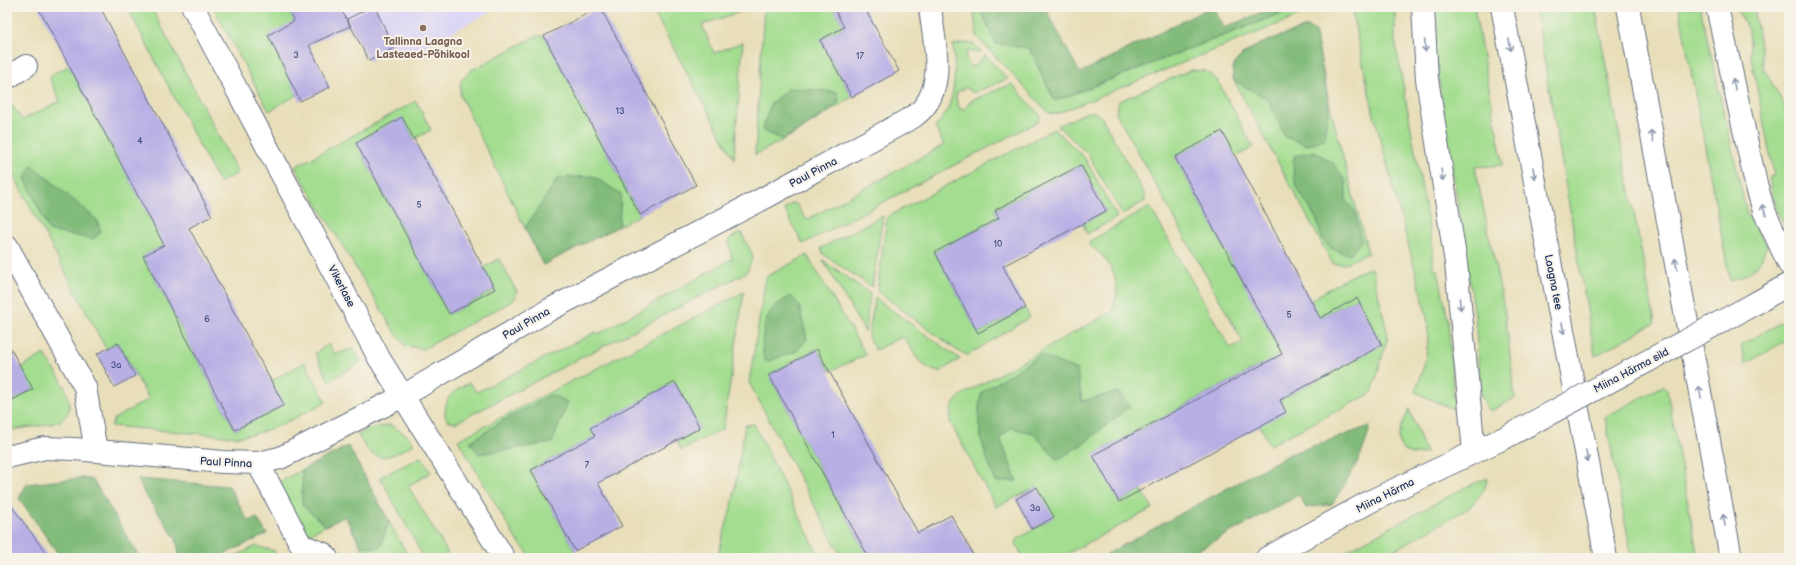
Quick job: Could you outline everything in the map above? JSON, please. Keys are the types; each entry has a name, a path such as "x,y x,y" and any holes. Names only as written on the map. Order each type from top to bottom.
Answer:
{"street":[{"name":"Vikerlase","path":"193,7 379,358 504,558"},
{"name":"Paul Pinna","path":"7,457 45,448 223,462 258,463 280,458 403,396 550,310 768,196 913,117 925,107 936,80 937,68 930,7"},
{"path":"1423,7 1427,79 1456,263 1474,452"},
{"name":"Laagna tee","path":"1502,7 1606,558"},
{"path":"1628,7 1731,558"},
{"path":"1717,7 1756,184 1764,211 1789,264"},
{"path":"7,78 26,66"},
{"path":"7,246 85,387 96,451"},
{"name":"Miina Härma sild","path":"1506,437 1789,284"},
{"name":"Miina Härma","path":"1267,558 1372,501 1506,437"},
{"path":"258,463 301,545 324,554 327,558"}],"shaded area":[{"name":"Tallinna Laagna Lasteaed-Põhikool","path":"340,7 371,7 346,19"},
{"name":"Tallinna Laagna Lasteaed-Põhikool","path":"375,7 499,7 401,60"}],"green space":[{"path":"127,7 151,7 238,173 219,183"},
{"path":"213,7 287,7 294,21 297,95 269,111"},
{"path":"651,7 745,7 745,10 702,25 714,53 743,42 734,159"},
{"path":"764,7 833,7 844,27 820,40 852,97 798,132 755,155"},
{"path":"973,7 1009,7 1055,101 1297,7 1311,7 1311,11 1056,114 1049,113 977,37"},
{"path":"979,7 1054,7 1047,12 1080,73 1207,9 1215,10 1224,28 1274,7 1297,7 1055,101 1029,48 996,44"},
{"path":"1351,7 1395,7 1395,40 1433,250 1433,270 1438,270 1448,320 1455,410 1415,392 1426,354 1428,336 1427,316 1373,111"},
{"path":"1432,7 1474,7 1503,165 1475,167 1505,313 1515,398 1491,411 1487,408 1481,395 1475,316 1433,44"},
{"path":"1535,7 1595,7 1655,323 1595,356"},
{"path":"1679,7 1700,7 1747,215 1767,245 1758,265 1754,269 1745,275 1730,281"},
{"path":"1735,7 1754,7 1763,67 1789,114 1789,225 1787,229 1777,211 1769,178 1774,175 1751,58 1749,30"},
{"path":"1307,27 1315,31 1329,103 1368,253 1343,264 1333,264 1234,81 1233,76 1233,69 1237,61 1253,48 1264,42"},
{"path":"1307,27 1315,31 1329,103 1324,139 1308,145 1285,137 1268,99 1234,81 1233,76 1233,69 1237,61 1253,48 1264,42"},
{"path":"536,36 544,36 640,215 543,265 460,95 461,81 470,71"},
{"path":"965,43 973,44 981,51 979,53 967,51 966,59 970,66 974,67 985,55 1008,79 972,93 969,89 965,88 957,92 956,99 960,109 964,109 972,100 1012,84 1040,115 1039,121 803,244 784,209 793,203 796,204 805,218 808,219 944,145 935,127 948,109 951,99 955,66 953,45"},
{"path":"69,66 163,242 164,245 143,256 235,430 283,405 271,381 305,362 326,402 294,419 272,428 237,437 111,426 114,419 149,399 118,343 106,349 7,163 7,104 12,105 22,120 60,101 50,79 52,74"},
{"path":"1191,70 1206,71 1218,81 1253,147 1236,157 1222,132 1175,157 1288,365 1261,365 1094,454 1119,502 1141,490 1153,508 1059,558 1023,558 1015,541 1053,517 1037,487 996,507 950,422 952,406 960,396 1111,312 1115,302 1116,293 1114,274 1104,258 1089,245 1090,241 1150,207 1230,348 1243,342 1116,113 1119,101"},
{"path":"789,88 837,92 839,102 827,112 783,140 762,130 771,103"},
{"path":"416,101 431,130 414,139 402,118 356,143 449,314 495,290 483,268 499,259 517,292 514,300 423,349 406,346 396,334 295,167"},
{"path":"1087,112 1094,112 1101,116 1145,195 1145,201 1122,214 1088,154 1058,126"},
{"path":"1054,129 1084,157 1117,217 1087,234 1083,224 1106,211 1081,165 995,210 999,218 935,252 978,333 1025,308 1030,317 968,355 958,351 877,291 887,217"},
{"path":"1314,151 1333,163 1346,182 1346,201 1355,211 1361,242 1350,254 1335,250 1326,243 1321,235 1315,217 1295,183 1293,167 1294,156"},
{"path":"32,165 97,220 101,232 93,239 49,231 25,178"},
{"path":"593,176 621,194 619,226 543,265 525,228 558,178"},
{"path":"883,216 872,287 823,254 821,248"},
{"path":"741,232 753,256 747,272 455,423 448,421 445,416 446,404 451,395 458,389 469,383 477,392 596,332 598,334 732,259 728,240"},
{"path":"807,255 866,355 830,371 817,349 769,375 869,558 842,558 749,382 766,277"},
{"path":"823,260 870,294 865,332"},
{"path":"1372,268 1388,336 1372,393 1270,445 1260,426 1280,400 1382,345 1357,298 1319,318 1311,300 1349,277"},
{"path":"744,292 723,429 681,450 677,441 700,428 675,382 591,428 595,436 531,470 575,551 569,558 532,558 516,539 458,440"},
{"path":"791,296 799,305 807,339 797,351 766,362 762,344 768,316 778,304"},
{"path":"875,298 960,359 939,372 932,370 918,360 905,338 902,337 875,350 868,337"},
{"path":"1789,318 1789,339 1745,364 1741,345"},
{"path":"329,344 335,355 353,348 361,362 329,381 315,353"},
{"path":"44,354 64,385 69,402 69,410 61,421 46,425 7,431 7,403 33,389 21,368"},
{"path":"1040,355 1077,370 1082,401 1118,392 1130,406 1083,444 1057,460 1033,433 1011,428 1000,438 1017,481 996,482 987,460 979,427 982,392"},
{"path":"1663,386 1667,390 1698,558 1632,558 1605,417"},
{"path":"551,395 568,402 552,443 479,454 470,442 502,421"},
{"path":"1409,409 1426,453 1409,453 1400,445 1399,436 1402,424"},
{"path":"754,424 820,558 717,558 733,501 745,425"},
{"path":"390,425 407,435 414,444 389,456 382,457 370,452 358,435 368,429"},
{"path":"1370,426 1360,457 1332,504 1306,508 1299,495 1183,558 1104,558 1109,553 1290,454"},
{"path":"348,446 409,558 367,558 345,516 305,536 277,483"},
{"path":"348,446 389,521 380,548 361,546 345,516 326,526 302,505 302,470"},
{"path":"421,457 431,472 408,486 448,553 440,558 424,558 380,477"},
{"path":"82,478 93,480 140,558 61,558 19,498 27,484"},
{"path":"1488,478 1484,490 1470,507 1381,558 1333,558 1466,487"},
{"path":"138,479 229,486 248,521 257,518 267,534 216,558 180,558 176,539 144,493"},
{"path":"256,546 274,551 277,558 231,558"}],"building":[{"path":"38,7 100,7 212,216 189,228 284,405 235,430 143,256 164,245"},
{"path":"287,7 340,7 350,26 309,45 330,87 300,101 268,35 294,21"},
{"path":"371,7 375,7 394,48 369,61 347,19"},
{"path":"600,7 696,185 640,215 544,36"},
{"path":"833,7 864,7 899,71 852,97 820,40 844,27"},
{"path":"402,117 495,289 449,314 356,143"},
{"path":"1222,131 1320,318 1357,298 1382,345 1280,400 1286,412 1119,502 1093,455 1282,354 1175,157"},
{"path":"1081,165 1106,211 1003,266 1025,308 978,333 935,252 999,218 995,210"},
{"path":"7,342 33,389 7,403"},
{"path":"118,343 135,376 114,387 97,354"},
{"path":"817,349 918,533 951,515 975,558 869,558 769,375"},
{"path":"675,382 700,428 598,483 622,526 575,551 531,470 595,436 590,428"},
{"path":"1037,487 1054,517 1032,529 1016,499"},
{"path":"7,500 50,558 7,558"}],"place":[{"name":"Tallinna Laagna Lasteaed-Põhikool","path":"423,28"}]}
